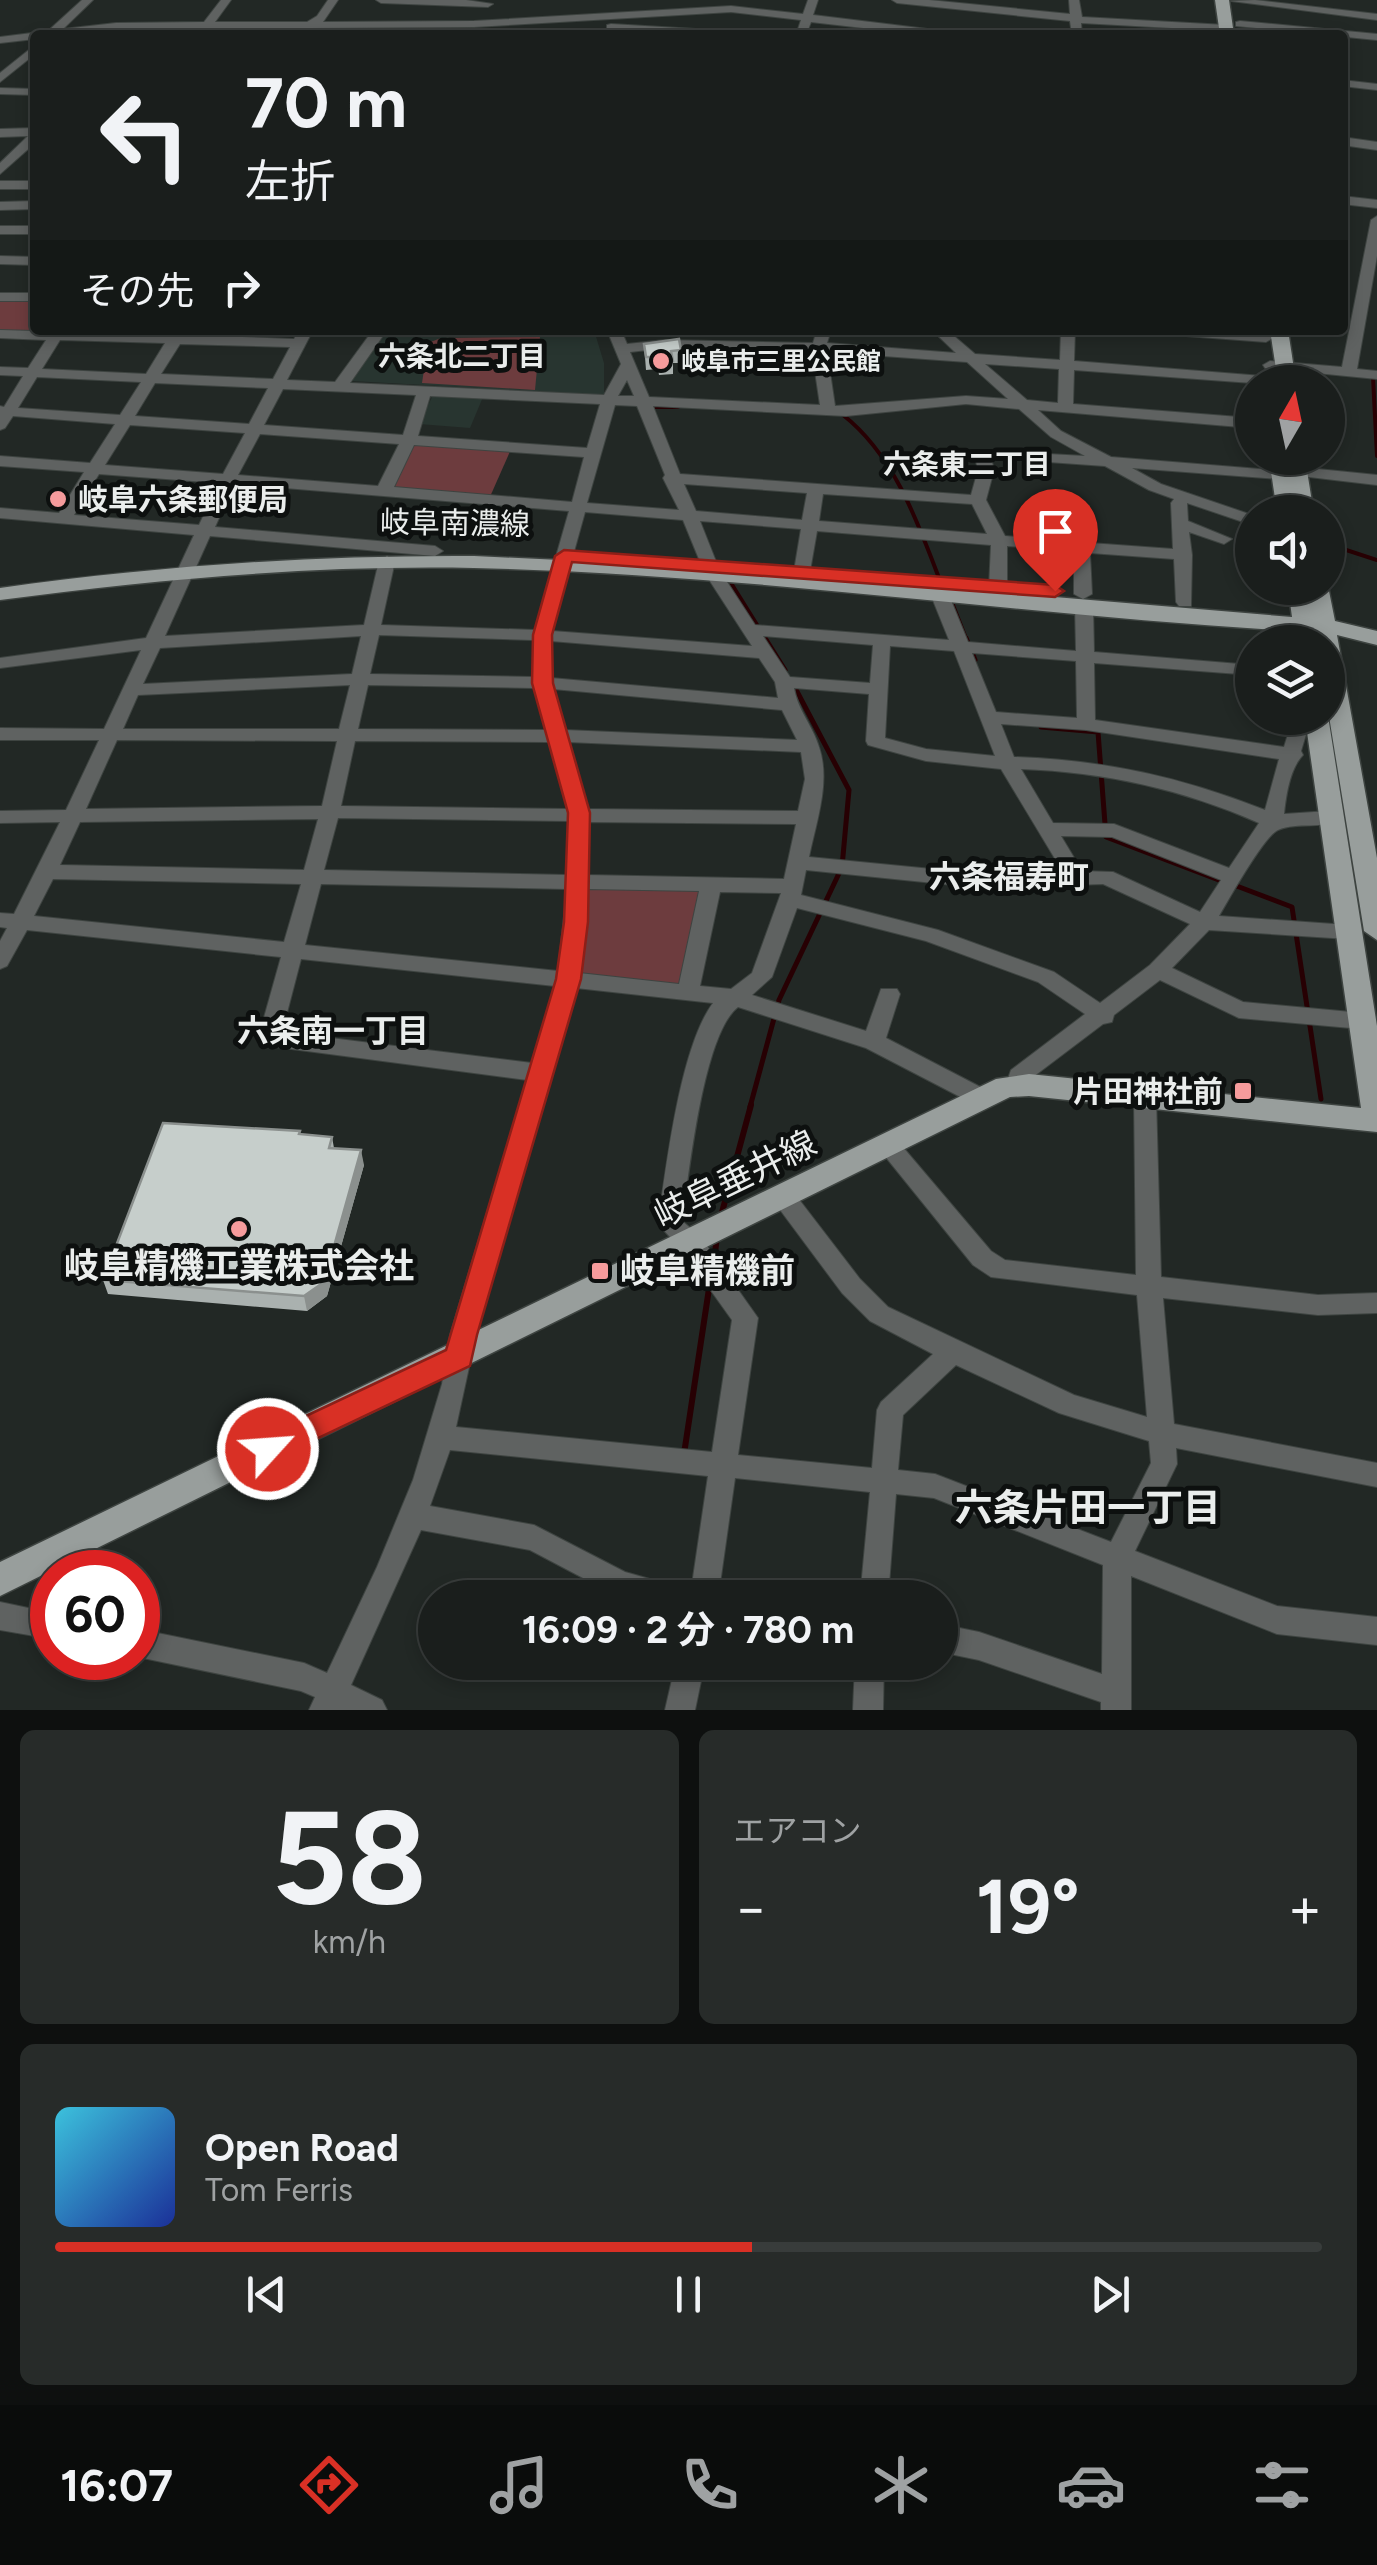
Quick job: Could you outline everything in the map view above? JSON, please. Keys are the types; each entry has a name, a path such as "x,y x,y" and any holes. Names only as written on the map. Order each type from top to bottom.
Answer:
{"main road":[{"path":"1222,0 1234,30"},
{"path":"1234,30 1236,0"},
{"path":"1270,335 1275,365"},
{"name":"岐阜南濃線","path":"0,582 435,551 711,570 939,593 1186,602 1300,625"},
{"name":"岐阜南濃線","path":"0,594 188,566 562,560"},
{"name":"岐阜南濃線","path":"711,570 802,572 998,587 1293,625"},
{"name":"岐阜南濃線","path":"1345,633 1377,638"},
{"path":"1319,735 1377,1119"},
{"path":"1334,735 1377,931"},
{"name":"岐阜垂井線","path":"0,1580 460,1358 982,1098 1016,1086 1377,1119"}],"street":[{"path":"55,30 88,0"},
{"path":"207,26 226,0"},
{"path":"303,30 334,0"},
{"path":"381,0 489,2"},
{"path":"612,26 636,0"},
{"path":"697,0 906,30"},
{"path":"802,30 813,0"},
{"path":"897,0 951,3 1127,29 1180,30"},
{"path":"999,12 1006,0"},
{"path":"1074,0 1077,30"},
{"path":"1236,0 1340,6 1377,17"},
{"path":"474,24 489,2"},
{"path":"948,30 951,3"},
{"path":"1124,4 1127,29"},
{"path":"612,26 736,6"},
{"path":"722,30 736,6"},
{"path":"1333,30 1340,6"},
{"path":"168,30 207,26 402,30 474,24 666,30"},
{"path":"1348,34 1377,36"},
{"path":"0,40 30,36"},
{"path":"0,79 30,52"},
{"path":"1348,84 1377,88"},
{"path":"0,92 30,92"},
{"path":"0,133 30,134"},
{"path":"0,170 30,139"},
{"path":"1348,142 1377,146"},
{"path":"0,186 30,185"},
{"path":"1348,201 1377,204"},
{"path":"0,206 30,205"},
{"path":"1349,370 1377,220"},
{"path":"0,230 30,230"},
{"path":"0,260 30,261"},
{"path":"0,297 30,298"},
{"path":"0,334 30,333"},
{"path":"3,416 56,335"},
{"path":"0,961 11,921 47,872 229,478 302,336 178,335 64,518"},
{"path":"338,388 376,335"},
{"path":"616,335 640,402 711,570 784,682 788,705 810,746 814,779 800,863 761,976 749,990 719,1010 705,1046 683,1129 670,1224 691,1243 745,1318 707,1580"},
{"path":"823,335 820,347 828,409"},
{"path":"945,335 1056,434 1183,498 1235,515"},
{"path":"1066,410 1068,335"},
{"path":"626,356 665,344 820,347 1235,373"},
{"path":"328,1702 393,1564 438,1437 460,1358 462,1335 568,979 578,884 579,813 542,683 542,635 608,401 626,356"},
{"path":"1345,370 1377,374"},
{"path":"0,371 828,409 966,400 1235,422"},
{"path":"384,491 409,440 424,392"},
{"path":"3,416 123,420 595,453"},
{"path":"998,587 999,541 978,500 978,484 986,470 982,453 1235,464"},
{"path":"0,461 1184,555"},
{"path":"1345,475 1377,480"},
{"path":"671,478 978,500"},
{"path":"802,572 816,488"},
{"path":"1183,498 1179,503 1186,602"},
{"path":"1081,506 1086,724"},
{"path":"0,513 435,551"},
{"path":"1181,524 1224,539"},
{"path":"387,561 330,812 269,1039 541,1073"},
{"path":"939,593 1007,762 1076,877"},
{"path":"752,630 1235,669"},
{"path":"0,663 151,644 371,631 542,635 768,652"},
{"path":"882,638 875,741 898,750 1111,770 1275,822 1329,817"},
{"path":"130,690 358,679 542,683 788,705"},
{"path":"784,682 879,689"},
{"path":"988,717 1086,724 1294,755"},
{"path":"0,734 557,736 810,746"},
{"path":"1275,822 1271,806 1294,755 1298,735"},
{"path":"0,817 330,812 807,818"},
{"path":"1016,1086 1019,1076 1104,1016 1158,970 1204,922 1266,827 1275,822"},
{"path":"1047,829 1114,831 1233,877"},
{"path":"800,863 984,881 1106,877 1204,922 1348,932"},
{"path":"47,872 312,880 712,884 791,892 931,935 1046,977 1104,1016"},
{"path":"688,992 712,884"},
{"path":"11,921 296,948 732,998 874,1042 982,1098"},
{"path":"1158,970 1239,1010 1362,1021"},
{"path":"874,1042 889,994"},
{"path":"958,1642 979,1646 1116,1702 1117,1558 1164,1464 1149,1286 1145,1097"},
{"path":"888,1145 982,1258 1000,1270 1318,1306 1377,1303"},
{"path":"784,1196 852,1286 879,1314 953,1352 1068,1404 1160,1432 1377,1475"},
{"path":"875,1580 890,1410 953,1352"},
{"path":"438,1437 936,1486 1276,1620 1377,1631"},
{"path":"410,1515 534,1538 613,1580"},
{"path":"0,1616 30,1622"},
{"path":"160,1648 304,1677 328,1702 372,1710"},
{"path":"680,1710 687,1680"},
{"path":"868,1710 869,1680"}],"shaded area":[{"path":"0,300 30,300 30,331 0,330"},
{"path":"383,335 596,335 604,363 604,395 352,381"},
{"path":"540,337 535,390 422,383 428,343 441,338"},
{"path":"433,395 483,397 470,428 419,424"},
{"path":"409,440 512,447 489,499 384,491"},
{"path":"581,886 708,886 686,990 571,978"}],"building":[{"path":"679,339 681,350 671,351 673,361 659,362 658,357 646,357 644,344"},
{"name":"岐阜精機工業株式会社","path":"163,1123 300,1131 299,1134 332,1137 329,1148 361,1150 324,1282 304,1296 103,1280"}],"waterway":[{"path":"1373,377 1377,456"},
{"path":"651,407 678,407"},
{"path":"843,415 890,468 939,578"},
{"path":"1345,550 1377,560"},
{"path":"731,583 767,641"},
{"path":"951,600 967,641"},
{"path":"765,638 785,670"},
{"path":"966,638 975,660"},
{"path":"750,1107 779,1000 842,867 849,790 793,684"},
{"path":"1041,727 1098,732 1106,837 1224,882"},
{"path":"1234,885 1292,907 1321,1099"},
{"path":"721,1216 751,1105"},
{"path":"714,1261 717,1237"},
{"path":"684,1454 710,1282"}],"place":[{"name":"岐阜市三里公民館","path":"661,361"},
{"name":"岐阜六条郵便局","path":"58,499"},
{"name":"片田神社前","path":"1243,1091"},
{"name":"岐阜精機工業株式会社","path":"239,1229"},
{"name":"岐阜精機前","path":"600,1271"}],"district":[{"name":"六条北二丁目","path":"462,356"},
{"name":"六条東二丁目","path":"967,464"},
{"name":"六条福寿町","path":"1009,877"},
{"name":"六条南一丁目","path":"333,1031"},
{"name":"六条片田一丁目","path":"1088,1508"}],"route":[{"path":"268,1449 460,1358 462,1335 568,979 576,922 579,813 542,683 542,635 564,556 1055,591"}]}
